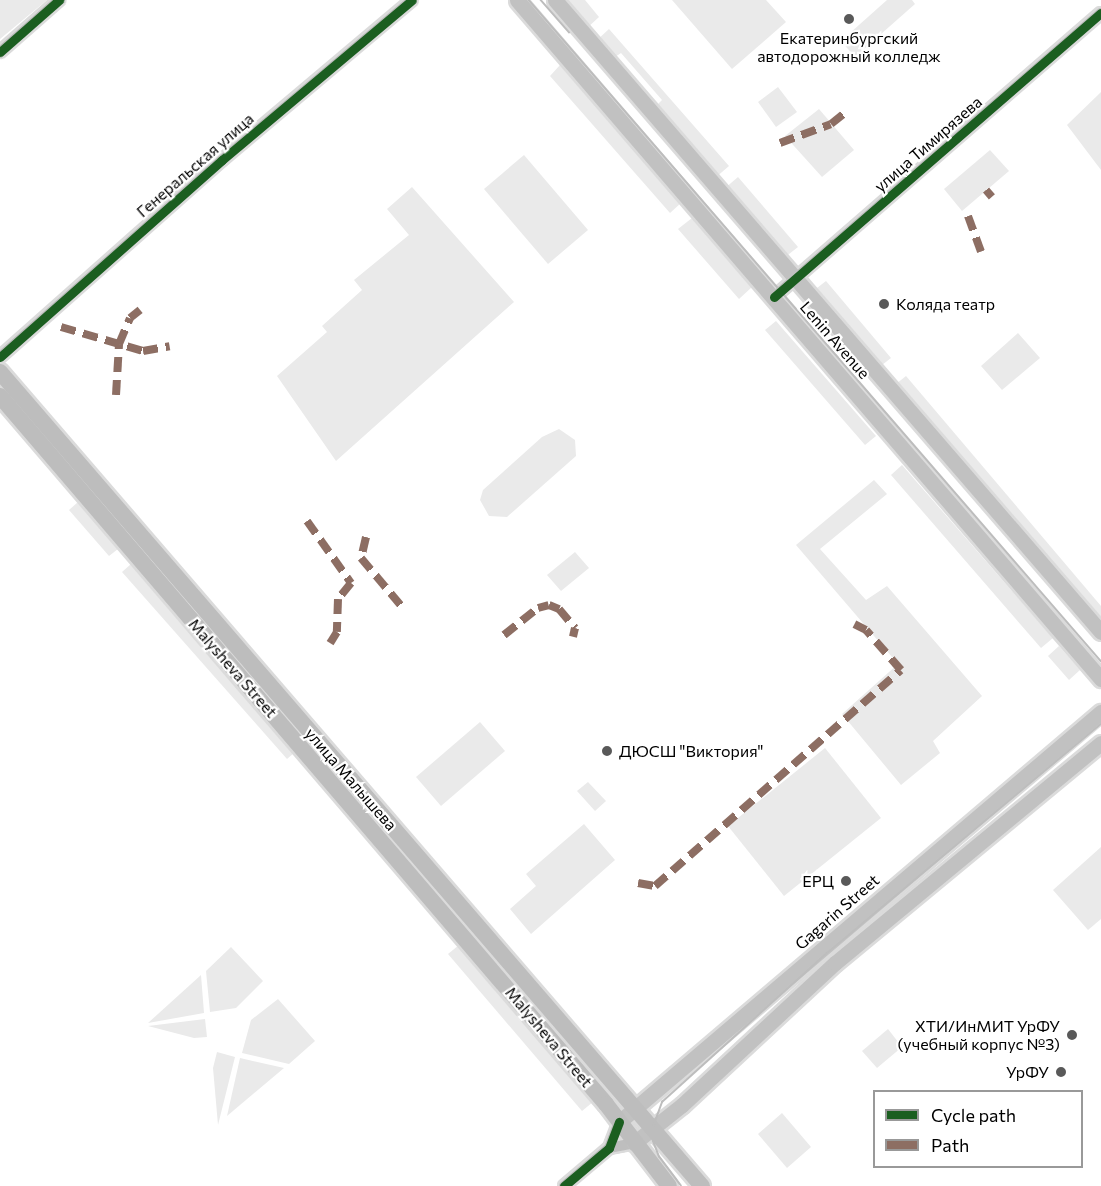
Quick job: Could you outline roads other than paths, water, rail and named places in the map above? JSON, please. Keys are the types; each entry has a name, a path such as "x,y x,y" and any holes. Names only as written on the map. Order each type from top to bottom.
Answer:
{"main road":[{"name":"Lenin Avenue","path":"517,0 1101,679"},
{"name":"Lenin Avenue","path":"555,0 1101,632"},
{"name":"улица Малышева","path":"0,372 6,401 619,1122 669,1186"},
{"name":"улица Малышева","path":"6,401 654,1129 702,1186"},
{"name":"Gagarin Street","path":"619,1122 1101,712"},
{"name":"Gagarin Street","path":"634,1143 654,1129 835,963 1101,743"}],"street":[{"path":"0,52 59,0"},
{"name":"Генеральская улица","path":"0,357 216,165 412,0"},
{"name":"улица Тимирязева","path":"774,297 1101,13"},
{"name":"Gagarin Street","path":"564,1186 609,1148 619,1122"},
{"name":"Gagarin Street","path":"609,1148 634,1143"}],"tram line":[{"path":"529,0 1101,661"},
{"path":"541,0 569,32"},
{"path":"681,1186 659,1157 653,1141 653,1127 662,1102 827,953 1101,724"}],"place":[{"name":"Екатеринбургский автодорожный колледж","path":"849,19"},
{"name":"Коляда театр","path":"884,304"},
{"name":"ДЮСШ \"Виктория\"","path":"607,751"},
{"name":"ЕРЦ","path":"846,881"},
{"name":"ХТИ/ИнМИТ УрФУ (учебный корпус №3)","path":"1072,1035"},
{"name":"УрФУ","path":"1061,1072"}]}
